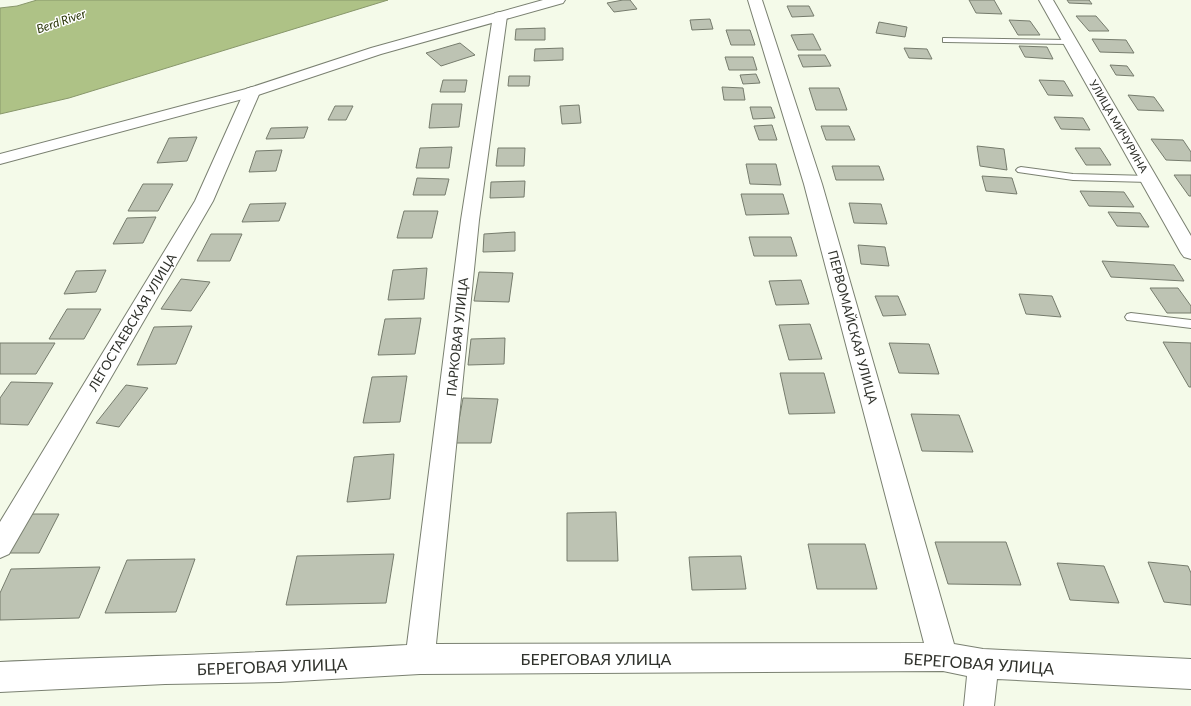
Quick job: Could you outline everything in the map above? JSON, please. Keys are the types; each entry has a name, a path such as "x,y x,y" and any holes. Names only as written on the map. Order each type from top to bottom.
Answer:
{"street":[{"path":"0,159 252,92 376,51 558,0"},
{"name":"ПЕРВОМАЙСКАЯ УЛИЦА","path":"755,0 813,184 943,657"},
{"name":"УЛИЦА МИЧУРИНА","path":"1046,0 1191,253"},
{"name":"ПАРКОВАЯ УЛИЦА","path":"420,659 470,220 500,16"},
{"name":"ЛЕГОСТАЕВСКАЯ УЛИЦА","path":"0,546 204,201 252,92"},
{"name":"БЕРЕГОВАЯ УЛИЦА","path":"0,677 165,669 279,667 420,659 943,657 983,664 1191,674"},
{"path":"979,706 983,664"}],"lane":[{"path":"946,40 1070,42"},
{"path":"1021,170 1073,177 1149,179"},
{"path":"1131,317 1191,324"}],"water":[{"name":"Berd River","path":"37,0 388,0 69,98 0,114 0,8 17,6"}],"building":[{"path":"630,0 637,9 614,12 607,3"},
{"path":"969,0 994,0 1002,14 976,13"},
{"path":"1067,0 1089,0 1092,4 1069,3"},
{"path":"787,6 809,6 814,16 792,17"},
{"path":"1076,16 1096,16 1109,31 1089,31"},
{"path":"710,19 713,29 692,30 690,20"},
{"path":"1009,20 1030,21 1040,35 1018,35"},
{"path":"879,22 907,27 905,37 876,33"},
{"path":"545,28 545,40 515,40 516,29"},
{"path":"726,30 750,30 755,45 731,45"},
{"path":"813,34 821,50 798,50 791,35"},
{"path":"1092,39 1126,40 1134,53 1100,52"},
{"path":"460,43 475,55 441,66 426,53"},
{"path":"1019,46 1047,47 1053,59 1025,57"},
{"path":"563,48 563,60 534,61 535,49"},
{"path":"904,48 927,49 932,59 909,58"},
{"path":"798,55 825,55 831,66 803,67"},
{"path":"725,57 753,57 757,70 729,70"},
{"path":"1110,65 1127,66 1134,76 1116,75"},
{"path":"756,74 760,83 743,84 740,75"},
{"path":"509,76 530,76 529,86 508,86"},
{"path":"443,80 467,80 465,92 440,92"},
{"path":"1039,80 1064,81 1073,96 1048,95"},
{"path":"722,87 743,88 745,100 724,100"},
{"path":"809,88 839,88 847,110 816,110"},
{"path":"1128,95 1154,97 1164,111 1138,110"},
{"path":"432,104 462,104 459,127 429,128"},
{"path":"579,105 581,123 562,124 560,106"},
{"path":"335,106 353,106 346,120 328,120"},
{"path":"750,107 771,107 775,118 753,119"},
{"path":"1054,117 1083,118 1090,130 1061,129"},
{"path":"772,125 777,140 759,140 754,126"},
{"path":"821,126 849,126 855,140 826,140"},
{"path":"308,127 304,138 266,139 271,128"},
{"path":"197,137 187,161 157,163 169,138"},
{"path":"1151,139 1183,140 1191,152 1191,161 1166,160"},
{"path":"977,146 1004,149 1007,170 980,166"},
{"path":"452,147 449,168 416,168 420,148"},
{"path":"498,148 525,148 524,166 496,166"},
{"path":"1075,148 1100,148 1111,165 1086,165"},
{"path":"282,150 276,171 249,172 256,151"},
{"path":"746,164 776,164 781,185 750,184"},
{"path":"832,166 879,166 884,180 836,180"},
{"path":"1174,175 1191,175 1191,196 1189,196"},
{"path":"982,176 1012,178 1017,194 986,191"},
{"path":"417,178 449,179 445,195 413,195"},
{"path":"525,181 524,197 490,198 491,182"},
{"path":"143,184 173,184 158,211 128,211"},
{"path":"1080,191 1124,192 1134,207 1089,206"},
{"path":"741,194 783,194 789,214 746,215"},
{"path":"286,203 279,221 242,222 250,204"},
{"path":"849,203 881,204 887,224 854,223"},
{"path":"404,211 438,211 432,238 397,238"},
{"path":"1108,212 1140,213 1149,227 1117,226"},
{"path":"156,217 143,243 113,244 127,218"},
{"path":"515,232 515,251 483,252 484,234"},
{"path":"211,234 242,234 230,261 197,261"},
{"path":"749,237 791,237 797,256 754,256"},
{"path":"858,245 885,247 889,266 861,264"},
{"path":"1102,261 1174,265 1184,281 1111,277"},
{"path":"427,268 424,299 388,300 393,270"},
{"path":"106,270 96,292 64,294 76,271"},
{"path":"479,272 513,273 509,302 474,301"},
{"path":"181,279 210,282 191,311 161,309"},
{"path":"801,280 809,304 776,305 769,281"},
{"path":"1150,288 1178,288 1191,306 1191,313 1167,313"},
{"path":"1019,294 1052,296 1061,317 1026,314"},
{"path":"875,296 898,296 906,315 883,316"},
{"path":"67,309 101,309 84,339 49,339"},
{"path":"421,318 415,354 378,355 385,319"},
{"path":"810,324 822,359 789,360 779,325"},
{"path":"192,326 176,364 137,365 154,327"},
{"path":"505,338 504,364 468,365 471,339"},
{"path":"1163,342 1191,343 1191,387 1189,387"},
{"path":"0,343 55,343 36,374 0,374"},
{"path":"889,343 929,344 939,374 899,373"},
{"path":"780,373 824,373 835,413 789,414"},
{"path":"407,376 400,422 363,423 372,377"},
{"path":"11,382 53,383 28,425 0,424 0,398"},
{"path":"126,385 148,388 119,427 96,423"},
{"path":"463,398 498,399 491,443 455,443"},
{"path":"911,414 959,415 973,452 922,451"},
{"path":"394,454 390,499 347,502 354,457"},
{"path":"616,512 618,561 567,561 567,513"},
{"path":"27,514 59,514 39,553 6,553"},
{"path":"935,542 1006,542 1021,585 948,584"},
{"path":"808,544 865,544 877,589 817,589"},
{"path":"394,554 386,603 286,605 297,556"},
{"path":"741,556 746,589 692,590 689,557"},
{"path":"195,559 176,612 105,613 127,560"},
{"path":"1148,562 1188,566 1191,573 1191,605 1164,602"},
{"path":"1057,563 1104,566 1119,603 1070,600"},
{"path":"100,567 79,618 0,620 0,593 11,569"}]}
